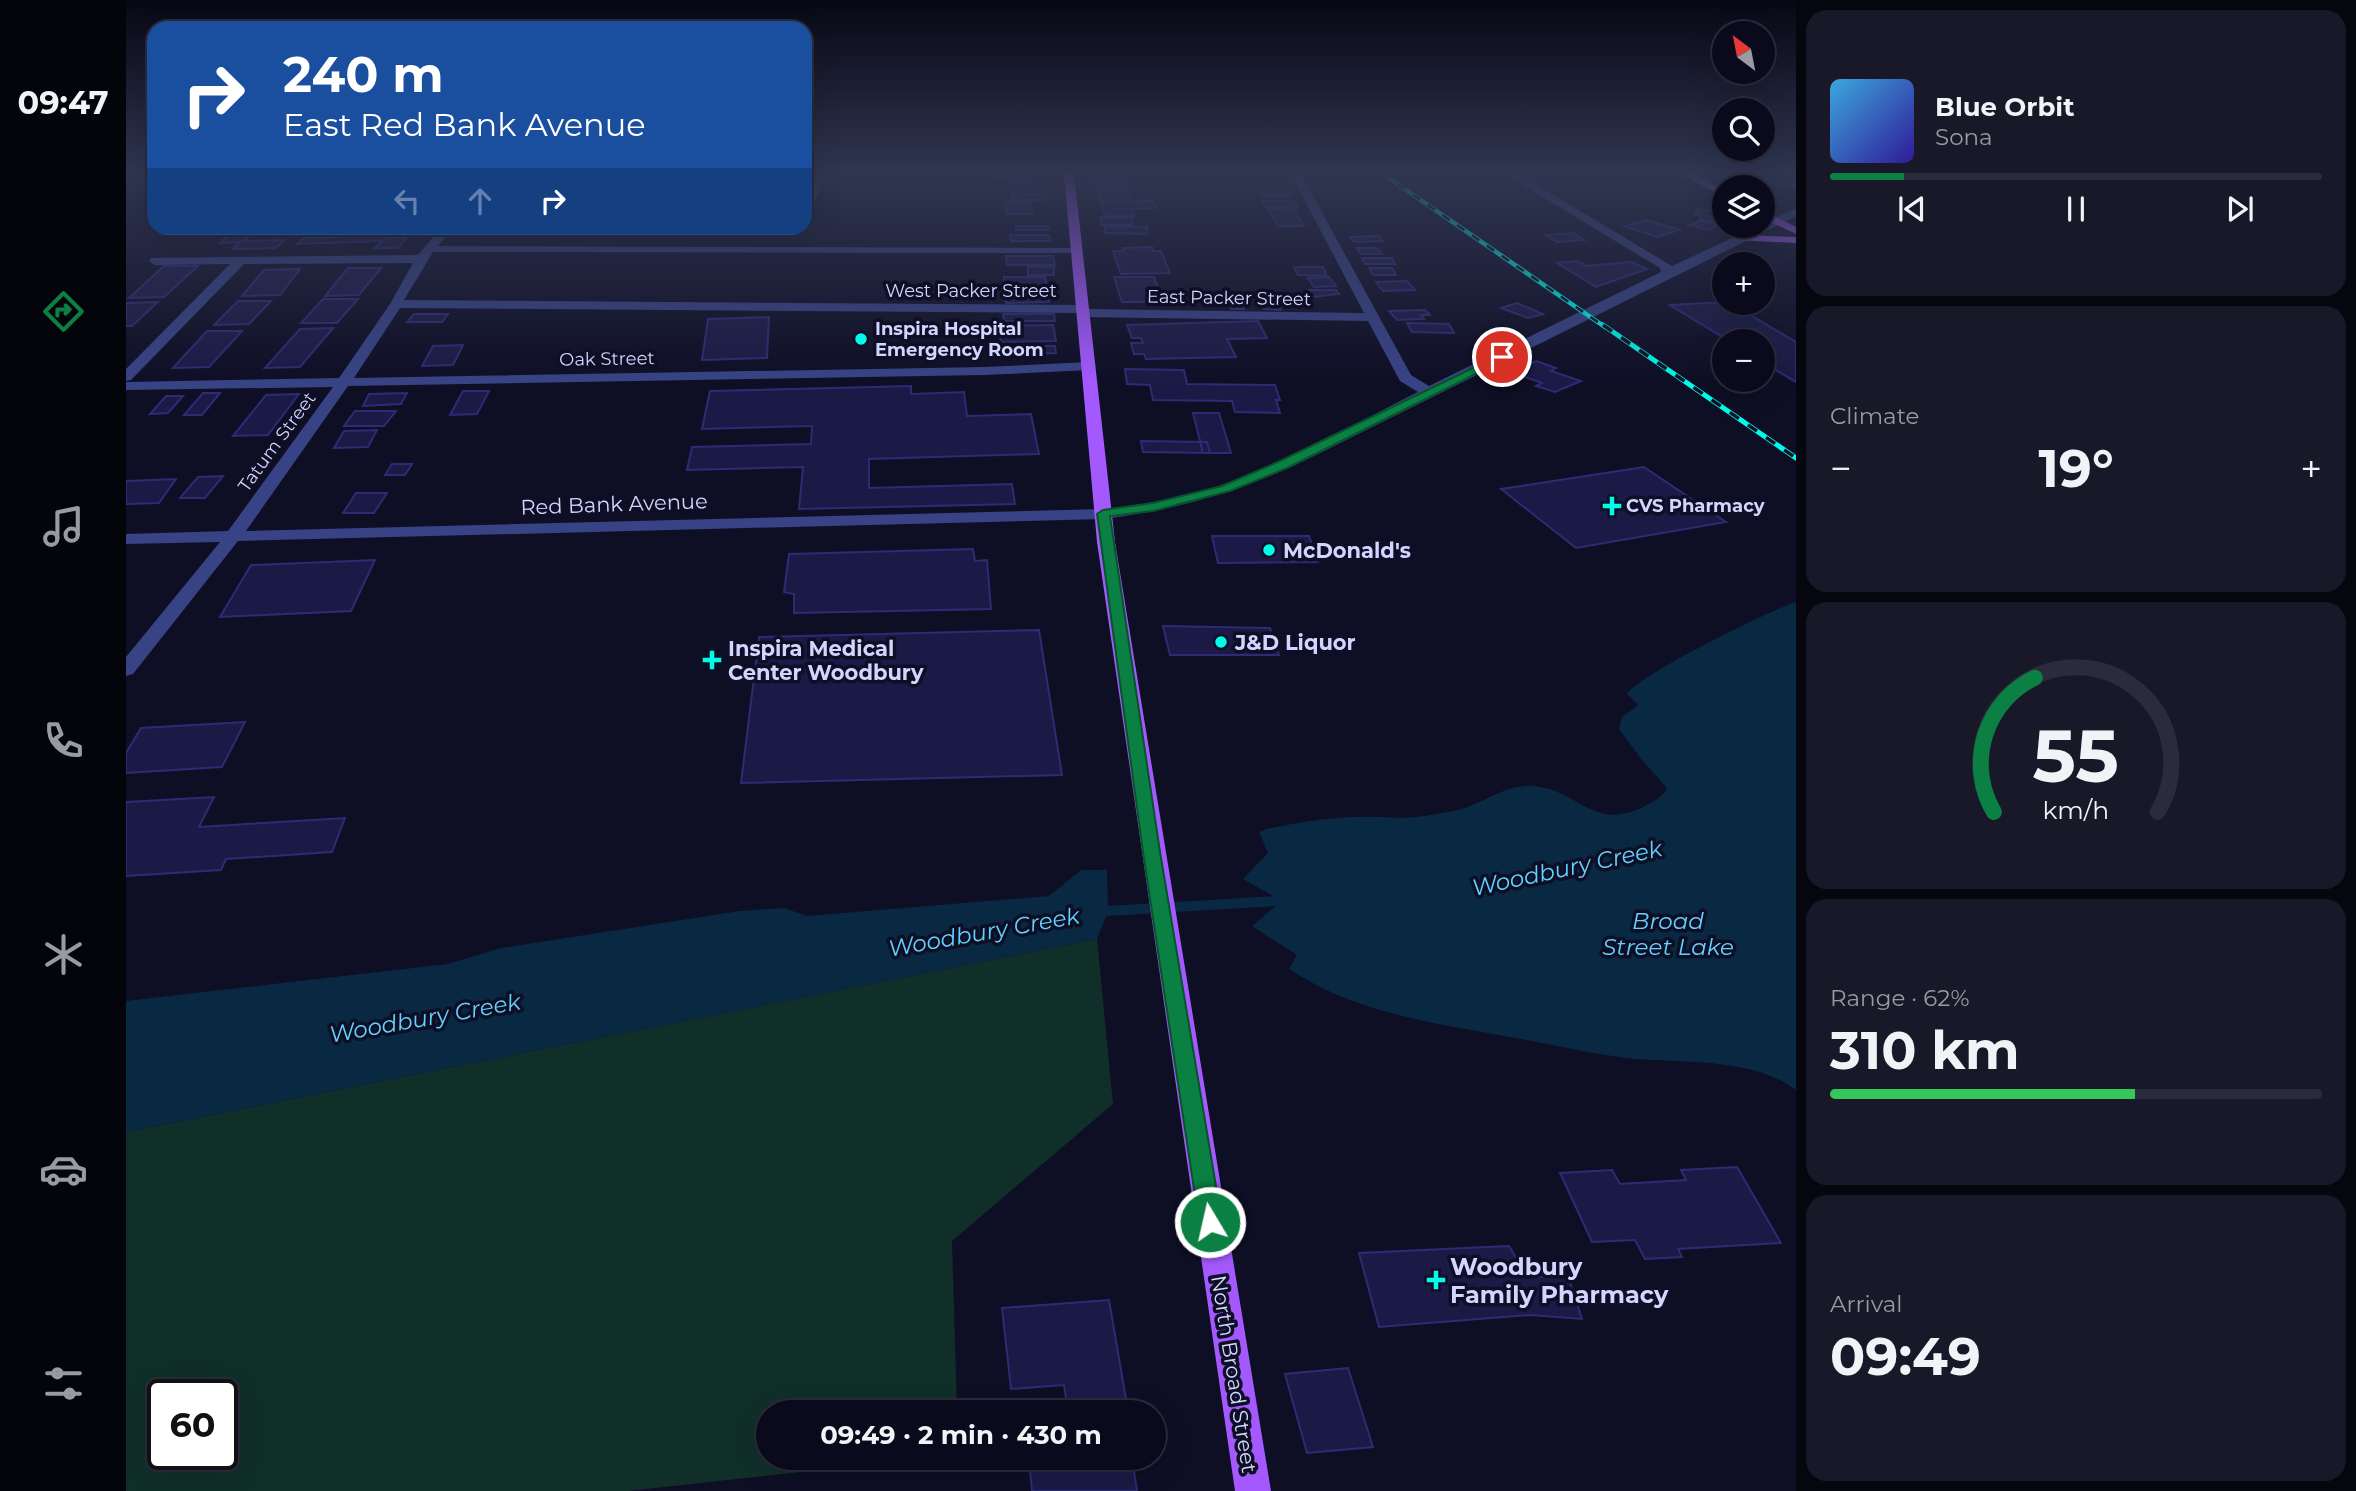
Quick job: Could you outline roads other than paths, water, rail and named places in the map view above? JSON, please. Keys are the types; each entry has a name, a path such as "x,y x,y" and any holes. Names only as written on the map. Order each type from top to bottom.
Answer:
{"main road":[{"name":"North Broad Street","path":"1076,244 1103,514 1152,852 1253,1491"}],"street":[{"name":"Tatum Street","path":"126,670 232,538 343,383 434,244"},
{"path":"155,261 793,244 1077,251"},
{"path":"1334,244 1405,378 1429,392"},
{"path":"1629,244 1667,266 1668,274"},
{"name":"Red Bank Avenue","path":"126,539 1103,514 1164,505 1226,489 1282,465 1528,344 1579,315 1730,244"},
{"path":"126,377 241,260"},
{"name":"West Packer Street","path":"396,304 1084,311"},
{"name":"East Packer Street","path":"1084,311 1374,317"},
{"name":"Oak Street","path":"126,386 971,371 1089,366"}],"water":[{"name":"Broad Street Lake","path":"1796,602 1796,1090 1778,1079 1736,1067 1626,1058 1438,1024 1376,1009 1317,985 1289,969 1297,955 1252,926 1282,901 1243,879 1268,853 1259,832 1267,829 1336,818 1406,818 1433,815 1463,808 1522,786 1549,789 1586,807 1611,815 1626,813 1654,801 1667,788 1619,729 1622,717 1638,705 1627,694 1636,685 1678,659"},
{"path":"1081,870 1107,870 1108,911 1097,939 126,1132 126,1001 448,964 501,948 740,911 784,908 807,916 1049,896"}],"waterway":[{"name":"Woodbury Creek","path":"1108,911 1294,900"}],"railway":[{"path":"1484,244 1605,327"},
{"path":"1603,325 1796,458"}],"place":[{"name":"Inspira Hospital Emergency Room","path":"861,339"},
{"name":"CVS Pharmacy","path":"1612,506"},
{"name":"McDonald's","path":"1269,550"},
{"name":"J&D Liquor","path":"1221,642"},
{"name":"Inspira Medical Center Woodbury","path":"712,660"},
{"name":"Woodbury Family Pharmacy","path":"1436,1280"}]}
